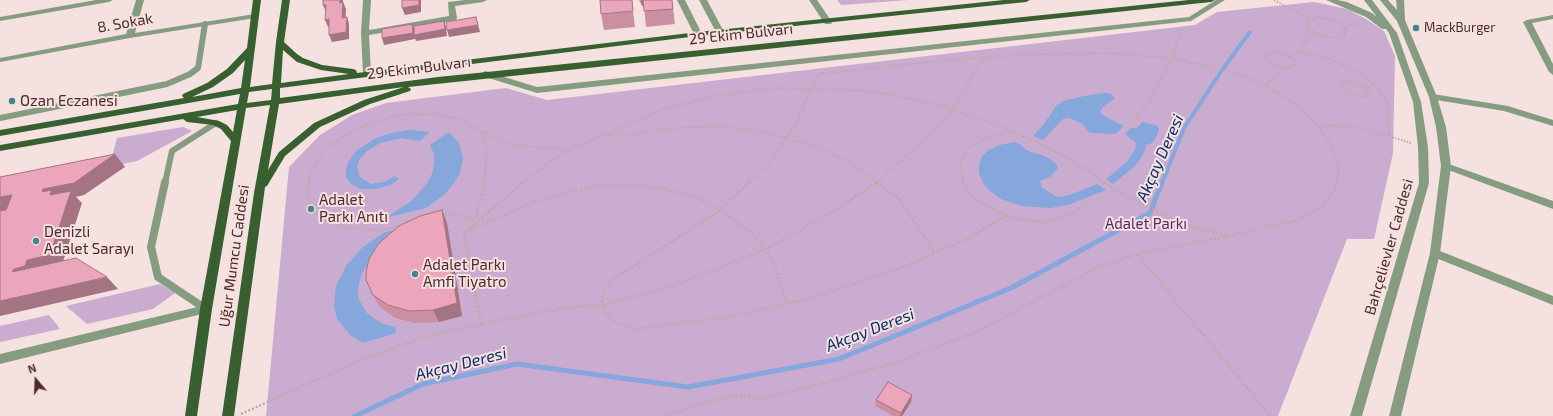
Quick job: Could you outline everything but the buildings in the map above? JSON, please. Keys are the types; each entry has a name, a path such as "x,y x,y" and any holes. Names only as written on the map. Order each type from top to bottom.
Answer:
{"main road":[{"name":"Uğur Mumcu Caddesi","path":"191,416 206,309 243,106 257,0"},
{"name":"Uğur Mumcu Caddesi","path":"228,416 259,193 275,101 280,42 286,0"},
{"name":"29 Ekim Bulvarı","path":"173,102 245,90 367,74 698,34 828,22 1026,0"},
{"name":"29 Ekim Bulvarı","path":"167,119 275,101 485,74 1211,0"},
{"path":"280,42 294,56 310,64 320,67 367,74"},
{"path":"0,133 173,102 219,79 230,71 251,48"},
{"path":"259,193 282,154 305,133 367,102 438,80"},
{"path":"0,148 167,119 205,120 216,123 224,128 236,142"}],"street":[{"path":"53,9 56,0"},
{"path":"0,19 109,0"},
{"path":"130,36 140,0"},
{"path":"367,0 365,33 367,74"},
{"path":"365,33 453,18 451,2 483,0"},
{"path":"681,0 698,34"},
{"path":"703,0 720,32"},
{"path":"813,0 828,22"},
{"path":"485,74 537,90 1191,19 1221,0"},
{"path":"1330,0 1344,4 1369,15 1394,33"},
{"name":"Bahçelievler Caddesi","path":"1356,416 1424,182 1423,147 1417,102 1394,33 1368,0"},
{"path":"1384,0 1401,20 1434,97 1441,127 1446,166 1435,253 1395,416"},
{"path":"1400,0 1401,20"},
{"name":"8. Sokak","path":"0,60 130,36 255,16"},
{"path":"1553,17 1527,22 1553,72"},
{"path":"1434,97 1505,108 1553,123"},
{"path":"1446,166 1553,205"},
{"path":"1435,253 1553,301"},
{"path":"0,359 206,309"}],"lane":[{"path":"0,118 167,84 190,74 198,68 205,24"},
{"path":"206,309 158,277 151,247 172,151 216,123"}],"path":[{"path":"1274,0 1311,19"},
{"path":"1318,17 1334,20 1344,27 1346,32 1342,36 1334,38 1314,32 1307,24 1308,20 1318,17"},
{"path":"1132,122 1151,99 1172,58 1185,19"},
{"path":"1292,57 1314,32"},
{"path":"1297,51 1312,54 1341,64 1358,72 1374,84 1388,103 1389,136"},
{"path":"1271,52 1277,52 1292,57 1295,61 1295,65 1282,68 1270,63 1267,59 1267,55 1271,52"},
{"path":"663,416 734,395 763,398 817,385 897,362 976,332 1097,268 1137,254 1230,236 1298,220 1322,207 1336,188 1339,167 1332,145 1319,126 1294,103 1266,86 1231,72 1172,58 1108,53 984,57 818,74 797,121 768,163 720,210 613,279 607,286 604,294 603,305 609,317 616,323 635,329 736,316 821,295 902,268 971,237 1006,215"},
{"path":"237,416 365,358 422,338 562,308 603,305 676,285 766,249 829,214 878,182 926,138 952,110 984,57"},
{"path":"1266,86 1282,68"},
{"path":"1350,81 1357,82 1366,88 1369,92 1368,95 1356,96 1346,92 1341,85 1344,82 1350,81"},
{"path":"1366,88 1374,84"},
{"path":"464,232 502,199 548,163 569,150 660,110 718,95 776,88 842,89 883,93 935,104 1011,131 1053,150 1088,170 1116,191 1150,209 1162,213 1181,224 1230,236"},
{"path":"404,225 382,230 348,228 322,218 308,198 309,179 310,173 326,148 356,128 397,115 436,114 463,120 483,133 513,145 569,150"},
{"path":"1319,126 1338,125 1362,128 1423,147"},
{"path":"600,136 676,128 719,126 763,132 818,147 855,166 900,200 936,253"},
{"path":"1011,131 977,142 968,149 962,158 960,169 962,181 969,192 980,202 995,211 1030,221 1047,221 1063,217 1077,211 1086,202"},
{"path":"440,217 454,214 476,220 486,175 487,154 483,133"},
{"path":"464,232 529,204 575,190 603,185 635,185 664,189 694,196 720,210 749,231 766,249 776,269 787,303"},
{"path":"464,232 482,324"},
{"path":"1137,254 1270,416"}],"green space":[{"path":"837,0 909,0 841,5"},
{"name":"Adalet Parkı","path":"1314,2 1347,9 1384,31 1395,56 1393,153 1374,239 1347,239 1278,416 266,416 289,167 320,135 352,115 386,103 506,88 547,100 1195,25 1217,12"},
{"path":"183,127 192,131 137,161 109,167 117,138"},
{"path":"160,284 175,293 153,309 87,324 66,306"},
{"path":"49,315 60,329 0,342 0,326"}],"water":[{"path":"1105,93 1111,94 1115,98 1103,107 1100,112 1104,116 1124,126 1115,134 1091,133 1087,131 1083,124 1069,118 1063,119 1043,140 1033,136 1057,105 1063,101"},
{"path":"1142,122 1158,126 1159,129 1155,139 1152,143 1146,145 1143,155 1135,166 1113,184 1106,179 1127,162 1136,147 1135,142 1125,134 1131,128 1137,128"},
{"path":"409,130 430,132 420,141 401,138 380,143 366,152 360,159 357,166 360,177 371,184 384,182 395,176 399,179 390,185 376,189 361,189 351,184 346,177 346,168 350,159 357,150 376,138"},
{"path":"449,132 459,143 463,157 460,173 454,183 445,194 426,208 390,217 390,215 411,201 426,185 432,174 434,164 434,154 430,145"},
{"path":"1015,142 1026,150 1044,156 1055,162 1058,168 1055,172 1050,177 1040,181 1042,187 1050,193 1058,197 1070,195 1097,184 1106,190 1068,205 1050,208 1021,206 1001,199 990,191 983,183 979,173 979,165 982,156 989,150 999,145"},
{"path":"404,228 370,260 361,275 358,291 359,300 367,313 381,323 395,327 396,333 363,343 350,335 337,319 334,307 336,286 346,266 363,247 385,232"}],"waterway":[{"name":"Akçay Deresi","path":"1162,183 1184,128 1222,70 1250,32"},
{"name":"Akçay Deresi","path":"355,416 423,384 517,364 688,387 839,359 1011,288 1150,213 1162,182"}],"place":[{"name":"MackBurger","path":"1416,28"},
{"name":"Ozan Eczanesi","path":"12,101"},
{"name":"Adalet Parkı Anıtı","path":"311,209"},
{"name":"Denizli Adalet Sarayı","path":"36,241"},
{"name":"Adalet Parkı Amfi Tiyatro","path":"415,274"}]}
